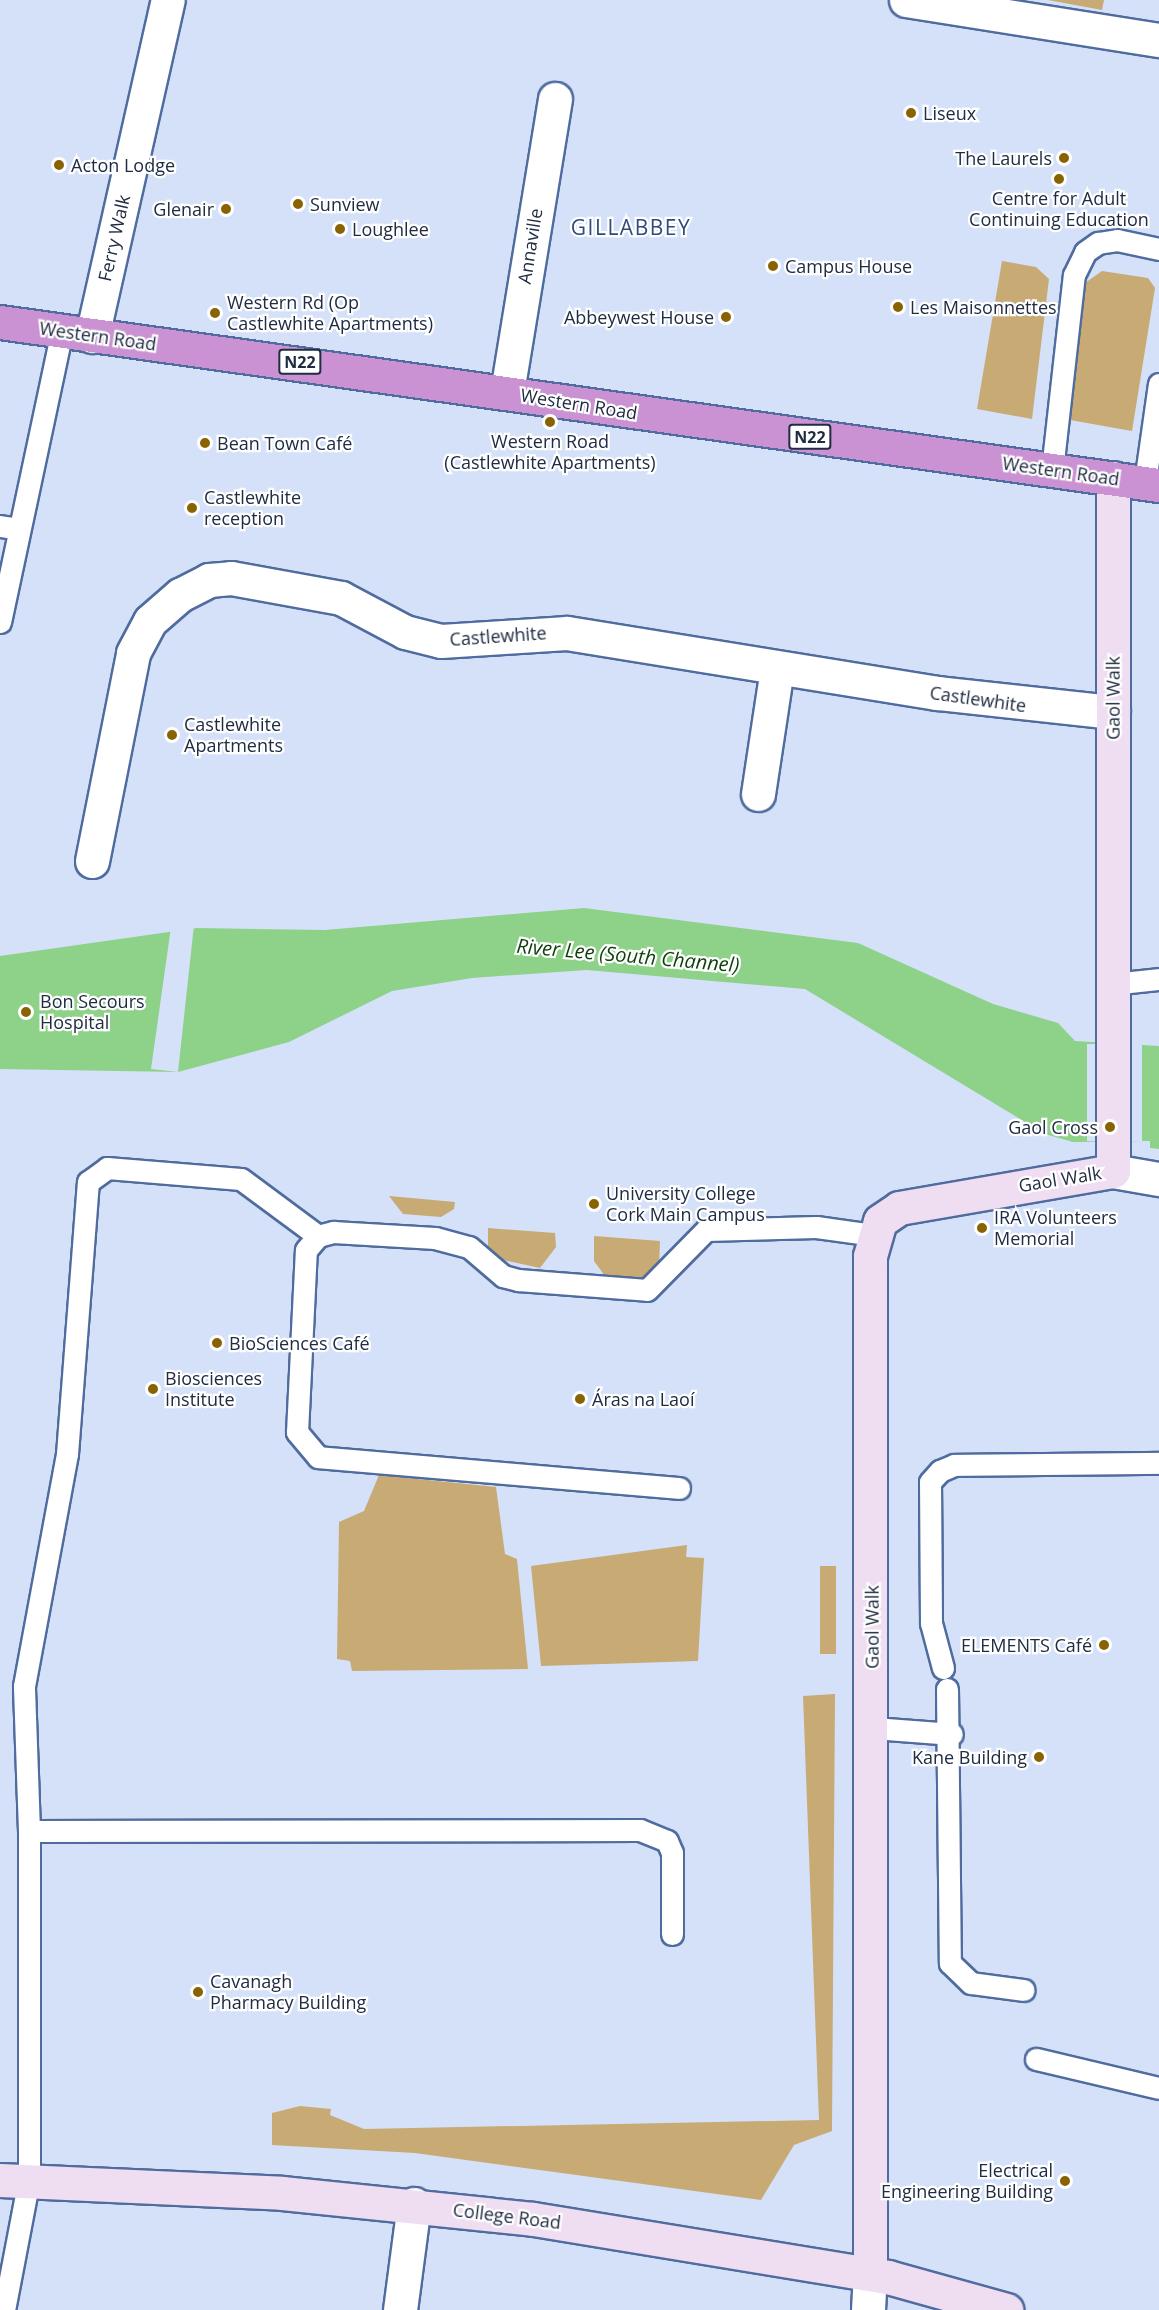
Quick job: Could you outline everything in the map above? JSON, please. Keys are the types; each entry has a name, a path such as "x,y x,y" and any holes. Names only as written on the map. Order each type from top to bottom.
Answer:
{"highway":[{"name":"Western Road","path":"0,322 1152,484"}],"street":[{"name":"Ferry Walk","path":"77,334 168,0"},
{"path":"906,0 1159,40"},
{"name":"Annaville","path":"507,392 555,99"},
{"name":"Gaol Walk","path":"1113,478 1113,1156"},
{"name":"Castlewhite","path":"92,861 133,653 150,621 180,594 209,580 231,579 341,598 405,632 441,641 567,633 1035,707 1113,712"},
{"path":"758,794 777,668"},
{"name":"Gaol Walk","path":"870,2274 874,1728 870,1256 874,1235 880,1221 899,1208 1113,1156 1159,1179"},
{"name":"College Road","path":"14,2179 414,2204 651,2235 870,2274 1006,2310"},
{"path":"400,2310 414,2204"},
{"path":"868,2310 870,2274"}],"lane":[{"path":"1052,470 1078,267 1085,252 1098,243 1118,240 1159,249"},
{"path":"0,622 10,527 77,334"},
{"path":"1152,484 1159,384"},
{"path":"1112,984 1159,979"},
{"path":"4,2310 14,2179 29,1831 24,1686 67,1454 88,1182 107,1168 241,1179 318,1236"},
{"path":"679,1488 318,1457 297,1432 295,1392 306,1250 318,1236 333,1232 435,1239 469,1247 503,1276 518,1280 647,1290 706,1230 816,1227 874,1235"},
{"path":"1024,1990 971,1983 950,1963 951,1734 945,1678 931,1623 930,1482 940,1471 954,1466 1159,1463"},
{"path":"874,1728 951,1734"},
{"path":"29,1831 640,1830 662,1837 672,1853 672,1934"},
{"path":"1036,2059 1159,2088"}],"shaded area":[{"path":"1048,0 1104,0 1102,10"},
{"path":"1002,261 1036,267 1049,279 1032,419 977,409"},
{"path":"1102,271 1148,278 1155,288 1132,431 1070,420 1080,300 1085,283"},
{"path":"389,1196 455,1202 454,1209 441,1217 403,1214"},
{"path":"488,1228 555,1233 556,1247 540,1268 499,1259 488,1247"},
{"path":"594,1236 660,1241 659,1266 647,1278 605,1276 594,1261"},
{"path":"379,1475 496,1487 505,1554 517,1559 528,1669 352,1671 350,1661 337,1659 339,1522 364,1511"},
{"path":"687,1545 686,1557 704,1558 698,1661 541,1666 531,1566"},
{"path":"820,1566 836,1566 836,1654 820,1654"},
{"path":"835,1694 832,2131 794,2145 761,2200 415,2153 272,2145 272,2113 300,2106 331,2109 330,2115 364,2129 819,2120 803,1696"}],"water":[{"name":"River Lee (South Channel)","path":"584,908 858,943 993,1004 1058,1023 1075,1041 1159,1046 1159,1149 1150,1148 1150,1141 1073,1142 1045,1134 805,989 587,970 472,978 392,991 289,1042 178,1072 0,1069 0,956 197,928 325,930"}],"pier":[{"path":"194,925 178,1072 151,1069 171,927"},
{"path":"1087,1044 1142,1044 1142,1141 1087,1141"}],"place":[{"name":"Liseux","path":"911,113"},
{"name":"The Laurels","path":"1064,158"},
{"name":"Acton Lodge","path":"59,165"},
{"name":"Centre for Adult Continuing Education","path":"1059,179"},
{"name":"Sunview","path":"298,204"},
{"name":"Glenair","path":"226,209"},
{"name":"Loughlee","path":"340,229"},
{"name":"Campus House","path":"773,266"},
{"name":"Les Maisonnettes","path":"898,307"},
{"name":"Western Rd (Op Castlewhite Apartments)","path":"215,313"},
{"name":"Abbeywest House","path":"726,317"},
{"name":"Western Road (Castlewhite Apartments)","path":"550,422"},
{"name":"Bean Town Café","path":"205,443"},
{"name":"Castlewhite reception","path":"192,508"},
{"name":"Castlewhite Apartments","path":"172,735"},
{"name":"Bon Secours Hospital","path":"26,1012"},
{"name":"Gaol Cross","path":"1110,1127"},
{"name":"University College Cork Main Campus","path":"594,1204"},
{"name":"IRA Volunteers Memorial","path":"982,1228"},
{"name":"BioSciences Café","path":"217,1343"},
{"name":"Biosciences Institute","path":"153,1389"},
{"name":"Áras na Laoí","path":"580,1399"},
{"name":"ELEMENTS Café","path":"1104,1645"},
{"name":"Kane Building","path":"1039,1757"},
{"name":"Cavanagh Pharmacy Building","path":"198,1992"},
{"name":"Electrical Engineering Building","path":"1065,2181"}],"district":[{"name":"GILLABBEY","path":"631,227"}]}
